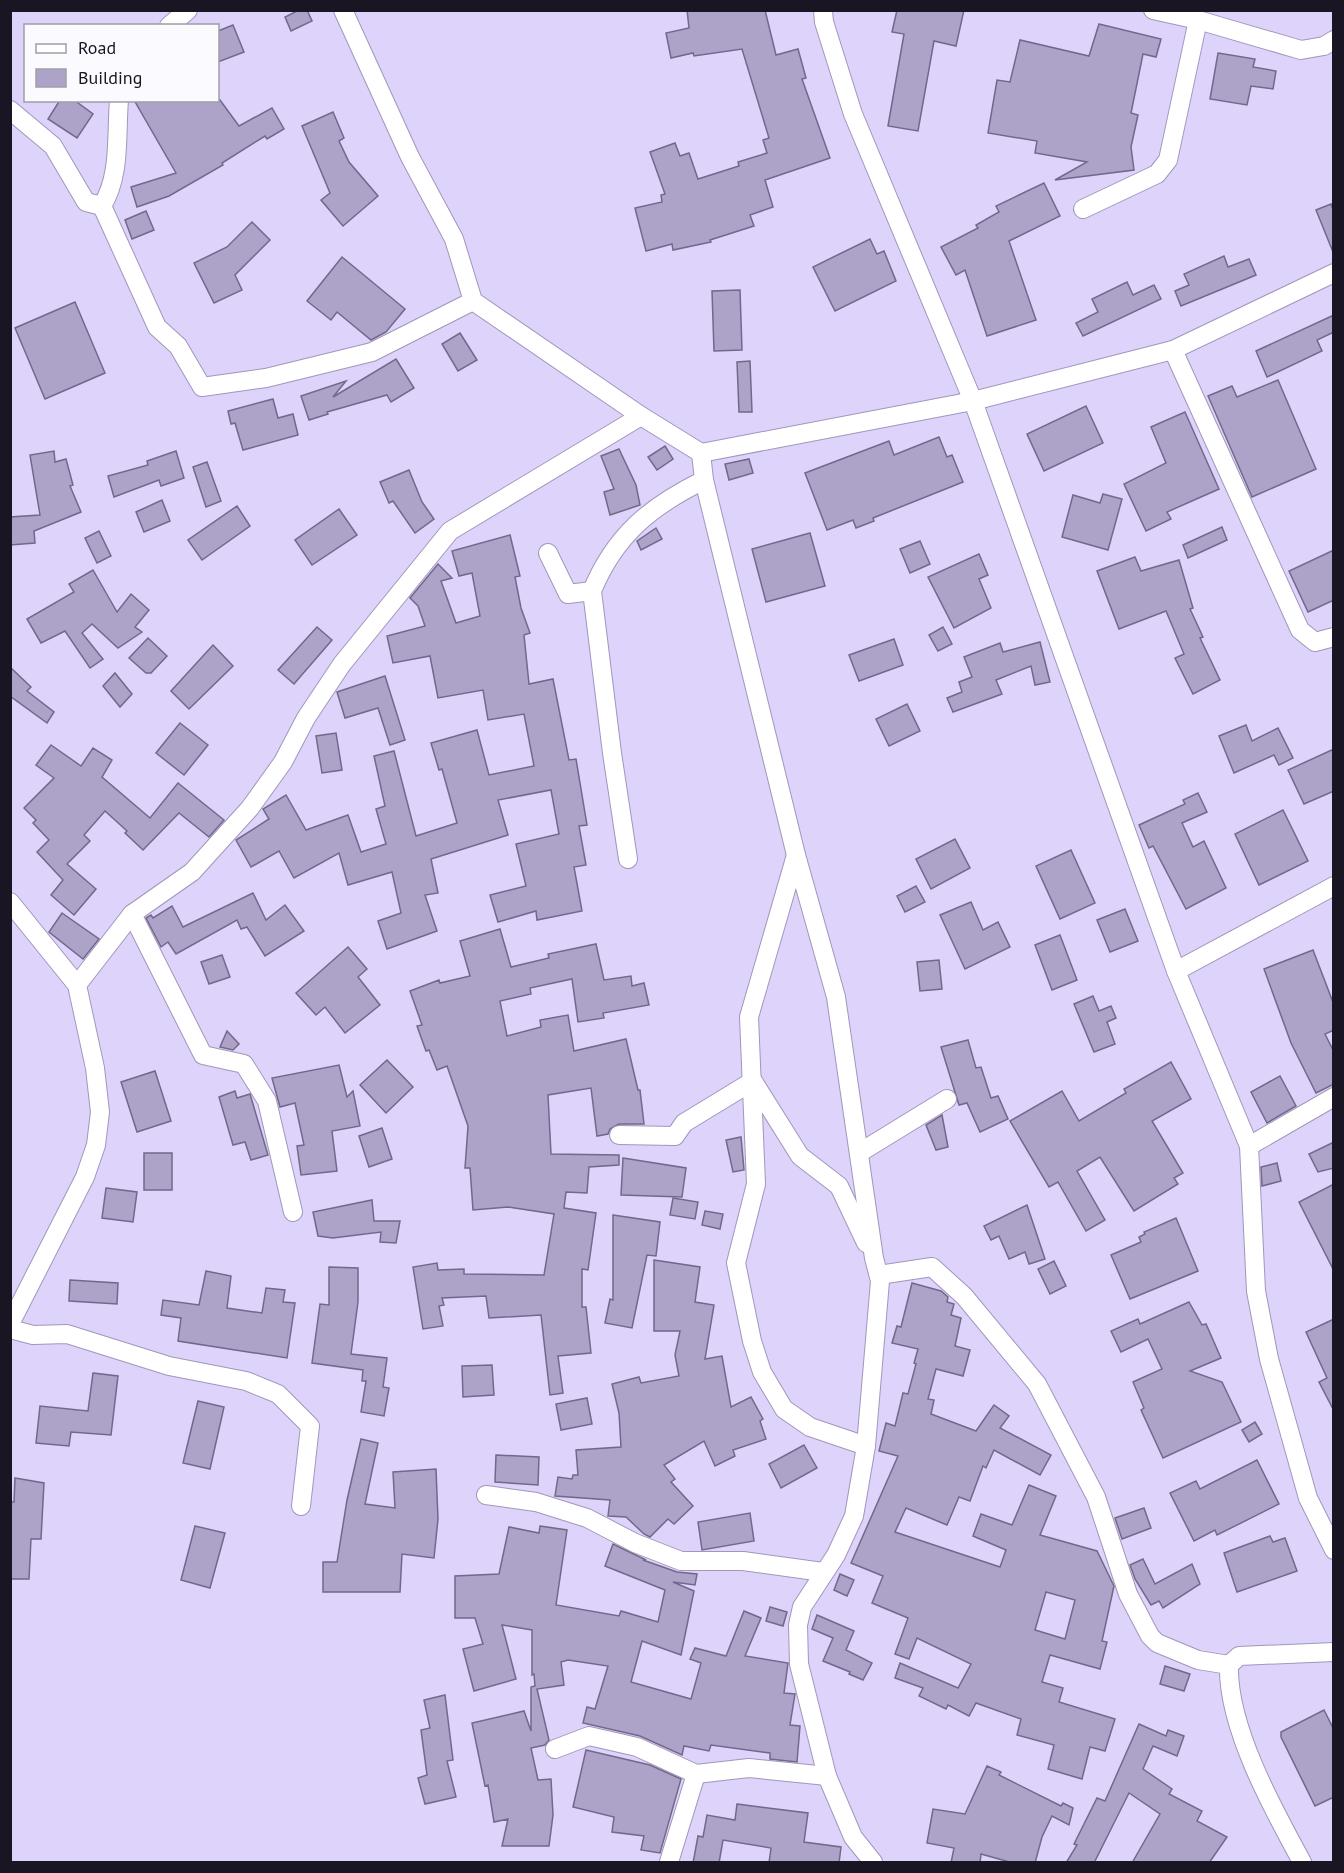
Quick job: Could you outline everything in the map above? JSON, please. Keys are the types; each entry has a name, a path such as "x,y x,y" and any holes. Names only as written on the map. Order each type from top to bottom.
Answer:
{"street":[{"path":"171,24 188,10"},
{"path":"343,10 410,157 454,239 473,301 641,416 701,453 973,401 1173,350 1334,273"},
{"path":"823,10 824,22 853,114 973,401 1176,971 1249,1146 1256,1291 1269,1359 1308,1498 1334,1550"},
{"path":"1153,10 1198,20 1301,50 1324,46 1334,40"},
{"path":"1083,209 1157,174 1168,160 1198,20"},
{"path":"102,206 111,191 116,163 119,102"},
{"path":"10,110 53,146 86,202 102,206"},
{"path":"102,206 157,327 178,346 202,387 266,378 372,352 473,301"},
{"path":"1173,350 1300,630 1315,642 1334,637"},
{"path":"77,985 132,914 192,872 250,808 283,762 306,718 342,663 450,531 641,416"},
{"path":"701,453 704,480 796,855 836,997 876,1267 866,1446 854,1516 836,1555 802,1607 798,1625 798,1654 827,1776 853,1837 873,1863"},
{"path":"628,859 592,591 598,574 623,537 669,497 704,480"},
{"path":"548,553 568,594 592,591"},
{"path":"796,855 749,1017 756,1184 736,1263 752,1341 762,1372 784,1409 810,1427 866,1446"},
{"path":"1176,971 1334,886"},
{"path":"10,902 77,985 95,1068 100,1112 96,1145 85,1177 10,1324"},
{"path":"132,914 203,1055 244,1064 267,1101 293,1212"},
{"path":"619,1135 675,1136 684,1123 753,1081"},
{"path":"753,1081 800,1156 839,1186 876,1267"},
{"path":"1249,1146 1334,1097"},
{"path":"859,1153 947,1099"},
{"path":"876,1267 932,1267 964,1296 1037,1384 1096,1497 1128,1594 1150,1636 1158,1643 1198,1660 1229,1665"},
{"path":"10,1329 33,1335 67,1334 169,1366 246,1381 278,1394 310,1426 301,1506"},
{"path":"486,1496 536,1502 587,1518 635,1543 681,1561 743,1561 824,1572"},
{"path":"1302,1863 1277,1817 1242,1736 1228,1686 1229,1665 1239,1656 1334,1652"},
{"path":"555,1749 589,1736 636,1747 696,1774 749,1768 827,1776"},
{"path":"669,1863 696,1774"}],"building":[{"path":"299,10 307,10 312,21 291,31 285,17"},
{"path":"687,10 765,10 776,55 798,49 806,78 802,79 830,158 765,180 773,207 750,215 754,226 710,240 711,242 673,250 672,244 646,251 635,208 662,202 661,195 665,194 650,152 675,143 680,156 689,153 698,179 739,166 738,162 767,153 763,140 769,138 742,49 694,56 693,53 671,58 666,33 689,28"},
{"path":"897,10 964,10 956,46 934,41 918,131 888,126 904,34 892,32"},
{"path":"1099,24 1161,39 1156,57 1143,54 1131,113 1138,115 1131,147 1134,170 1055,180 1087,162 1035,153 1037,141 988,133 997,80 1010,82 1020,40 1089,56"},
{"path":"233,25 244,52 219,62 219,31"},
{"path":"1218,53 1255,59 1253,67 1276,71 1273,89 1251,86 1247,105 1210,99"},
{"path":"220,100 239,126 272,108 284,129 267,139 265,136 222,163 223,165 169,196 137,207 131,187 176,173 135,102 219,102"},
{"path":"59,102 77,102 93,114 77,138 48,119"},
{"path":"333,112 344,138 339,141 349,162 378,196 343,226 321,200 330,193 302,126"},
{"path":"1044,183 1060,216 1009,241 1036,320 987,336 965,270 956,275 941,247 978,228 976,225 999,212 996,206"},
{"path":"1331,204 1334,212 1333,252 1316,210"},
{"path":"146,211 154,230 132,239 125,220"},
{"path":"252,222 270,240 235,275 242,290 214,303 194,263 227,247"},
{"path":"870,239 877,254 884,251 896,281 835,311 813,267"},
{"path":"1224,256 1228,267 1249,259 1256,275 1181,306 1175,291 1189,285 1184,274"},
{"path":"342,257 405,309 386,332 371,340 337,312 331,320 307,301"},
{"path":"1127,282 1133,295 1154,285 1161,299 1083,336 1076,323 1098,312 1092,299"},
{"path":"740,290 742,350 714,351 712,291"},
{"path":"75,302 105,373 45,399 15,328"},
{"path":"1334,315 1334,332 1317,340 1322,351 1267,377 1256,351"},
{"path":"460,333 477,360 458,371 442,344"},
{"path":"396,359 414,388 391,402 387,395 327,412 328,414 309,420 301,396 346,381 333,397"},
{"path":"750,361 752,412 739,412 737,362"},
{"path":"1278,380 1316,469 1252,497 1208,396 1232,386 1237,397"},
{"path":"273,399 278,418 293,414 298,435 243,450 235,423 231,424 228,411"},
{"path":"1086,406 1103,443 1044,471 1027,434"},
{"path":"1185,412 1219,489 1167,512 1171,519 1146,531 1124,484 1166,463 1151,427"},
{"path":"939,437 947,457 952,455 963,482 873,518 874,521 856,528 853,520 827,530 805,473 889,441 894,455"},
{"path":"665,446 673,459 657,470 648,457"},
{"path":"619,449 636,485 640,505 610,515 604,492 614,489 601,456"},
{"path":"54,451 55,462 66,459 73,485 70,486 81,512 34,531 35,543 10,545 10,517 40,515 30,455"},
{"path":"176,451 184,478 161,486 159,480 114,497 108,476 148,465 147,461"},
{"path":"749,459 753,473 729,480 725,464"},
{"path":"207,462 221,501 206,507 193,467"},
{"path":"409,470 422,502 434,519 415,533 393,501 389,503 380,482"},
{"path":"1103,494 1122,499 1108,550 1062,537 1073,495 1100,503"},
{"path":"162,500 170,521 144,532 136,512"},
{"path":"237,506 250,526 202,560 188,540"},
{"path":"339,509 357,535 312,565 295,540"},
{"path":"1222,527 1227,540 1188,558 1183,545"},
{"path":"656,528 662,539 641,550 637,541"},
{"path":"99,531 111,556 97,563 85,538"},
{"path":"810,533 825,586 766,602 752,549"},
{"path":"510,535 520,576 515,577 521,608 530,633 524,635 529,684 553,679 569,760 576,759 587,825 579,826 586,865 574,867 582,911 537,920 536,911 498,922 490,895 526,886 516,844 559,834 551,790 498,800 508,835 431,859 438,893 425,895 437,931 387,949 378,921 401,913 392,872 348,885 339,853 294,878 279,851 251,867 236,840 269,819 263,809 286,795 306,830 348,815 361,852 386,844 376,809 385,806 374,756 394,751 416,836 457,823 442,769 439,770 431,743 477,730 489,775 534,766 524,714 488,720 483,690 438,698 430,656 393,663 387,636 425,626 418,606 410,598 438,564 452,578 441,581 456,623 480,616 472,573 459,576 452,551"},
{"path":"920,541 930,564 910,573 900,549"},
{"path":"1334,550 1334,600 1308,612 1289,571"},
{"path":"979,554 988,575 979,579 991,608 954,628 928,577"},
{"path":"1135,557 1141,571 1179,560 1193,608 1190,609 1203,637 1200,638 1220,680 1193,694 1175,658 1184,654 1166,611 1119,629 1097,571"},
{"path":"93,570 117,612 131,594 149,610 135,627 142,632 118,648 92,624 82,633 103,659 90,668 65,631 41,643 27,619 74,592 69,584"},
{"path":"317,627 332,640 294,684 278,670"},
{"path":"943,627 952,644 938,651 929,635"},
{"path":"148,638 167,656 151,673 146,673 129,658"},
{"path":"894,639 903,665 859,681 849,655"},
{"path":"1040,642 1050,682 1035,685 1031,666 996,680 1002,694 953,712 947,698 962,692 959,682 972,677 964,657 1000,643 1003,652"},
{"path":"213,645 233,666 189,709 171,691"},
{"path":"10,667 31,687 27,691 54,712 47,723 10,696"},
{"path":"115,673 132,694 120,707 103,686"},
{"path":"385,676 405,740 390,745 378,708 345,718 337,692"},
{"path":"907,704 920,731 889,746 876,719"},
{"path":"180,723 208,745 184,775 156,753"},
{"path":"1246,725 1252,741 1278,728 1293,758 1279,765 1274,755 1234,773 1219,736"},
{"path":"336,733 342,770 322,773 316,736"},
{"path":"51,745 81,766 93,748 112,760 102,777 150,818 178,783 224,820 209,837 179,813 143,850 105,811 84,835 90,841 67,864 96,889 74,915 51,895 63,880 37,852 49,840 33,823 36,820 24,808 54,778 36,765"},
{"path":"1334,749 1334,791 1304,804 1288,770"},
{"path":"1198,793 1207,812 1182,823 1193,847 1204,841 1226,888 1186,909 1153,846 1149,848 1139,825 1185,804 1183,800"},
{"path":"1283,810 1308,861 1259,885 1235,834"},
{"path":"955,839 970,868 931,889 916,859"},
{"path":"1071,850 1095,903 1060,919 1036,866"},
{"path":"916,886 925,902 905,912 897,896"},
{"path":"253,893 266,920 285,905 304,931 265,956 247,927 241,929 237,920 176,954 168,942 161,947 146,918 151,915 153,918 172,906 183,927"},
{"path":"971,902 983,930 998,922 1010,947 965,969 940,915"},
{"path":"1125,909 1138,941 1110,952 1097,920"},
{"path":"62,913 99,939 83,959 49,932"},
{"path":"500,929 511,967 549,958 548,954 596,944 604,980 631,976 632,986 644,983 649,1005 603,1013 604,1018 578,1022 572,979 530,988 531,994 500,1001 507,1036 541,1027 540,1020 568,1015 574,1051 626,1039 638,1090 640,1090 644,1124 619,1124 610,1129 608,1134 597,1136 591,1088 548,1095 551,1154 619,1155 619,1165 589,1167 587,1193 566,1192 564,1208 596,1213 588,1270 582,1269 582,1307 586,1307 591,1353 558,1356 563,1393 550,1395 541,1315 489,1318 486,1296 442,1298 444,1305 439,1306 443,1326 423,1329 413,1267 437,1263 438,1270 464,1269 464,1274 544,1275 554,1214 508,1207 473,1210 470,1168 465,1168 468,1126 447,1066 437,1070 429,1050 426,1051 417,1026 422,1025 410,991 439,980 440,983 470,976 460,941"},
{"path":"1060,935 1077,980 1052,990 1035,945"},
{"path":"348,947 367,969 358,977 380,1005 345,1033 325,1007 316,1015 296,993"},
{"path":"1313,950 1334,1005 1334,1030 1325,1034 1334,1052 1334,1084 1316,1093 1291,1043 1264,969"},
{"path":"222,955 230,977 209,984 201,962"},
{"path":"939,960 942,989 920,991 917,962"},
{"path":"1093,996 1099,1011 1111,1006 1116,1018 1107,1022 1115,1044 1094,1052 1074,1004"},
{"path":"227,1031 239,1044 233,1050 220,1047"},
{"path":"968,1040 976,1068 981,1067 991,1098 998,1096 1008,1119 980,1132 967,1103 959,1105 941,1047"},
{"path":"387,1060 413,1087 386,1113 360,1085"},
{"path":"1171,1062 1191,1099 1152,1121 1183,1173 1174,1178 1178,1184 1134,1211 1100,1157 1077,1171 1105,1220 1086,1231 1058,1182 1049,1187 1010,1121 1062,1091 1079,1121 1126,1093 1124,1089"},
{"path":"339,1065 347,1097 353,1091 360,1126 332,1131 337,1171 301,1175 297,1146 304,1145 295,1103 280,1107 272,1078"},
{"path":"155,1071 171,1121 137,1132 121,1082"},
{"path":"1280,1076 1296,1106 1267,1123 1251,1092"},
{"path":"235,1091 237,1098 250,1094 268,1155 251,1160 245,1142 233,1145 219,1097"},
{"path":"942,1115 948,1147 936,1150 926,1125"},
{"path":"382,1128 392,1159 369,1167 359,1136"},
{"path":"741,1137 744,1170 733,1172 726,1140"},
{"path":"1334,1142 1334,1168 1318,1172 1309,1154"},
{"path":"144,1153 172,1153 172,1190 144,1190"},
{"path":"623,1158 686,1168 682,1197 621,1195"},
{"path":"1277,1163 1281,1181 1262,1186 1261,1167"},
{"path":"1334,1184 1334,1271 1299,1202"},
{"path":"106,1188 137,1192 133,1222 102,1218"},
{"path":"673,1198 698,1202 695,1219 670,1215"},
{"path":"372,1200 374,1221 400,1221 396,1243 380,1242 381,1232 333,1238 318,1236 313,1212"},
{"path":"1027,1205 1045,1259 1029,1264 1025,1252 1009,1259 999,1236 991,1240 984,1226"},
{"path":"705,1211 723,1214 720,1229 702,1225"},
{"path":"613,1215 660,1222 656,1256 647,1255 632,1328 605,1323 610,1299 613,1300"},
{"path":"1176,1218 1198,1271 1130,1299 1111,1255 1141,1242 1139,1237 1145,1234 1144,1232"},
{"path":"654,1260 700,1267 695,1302 714,1305 705,1359 722,1356 731,1407 751,1397 763,1419 760,1421 766,1439 733,1450 735,1456 715,1466 704,1441 664,1465 675,1479 671,1482 693,1506 674,1524 668,1519 650,1537 626,1517 608,1516 610,1500 555,1496 558,1477 572,1479 573,1475 578,1475 576,1450 621,1447 619,1413 612,1384 639,1377 641,1383 679,1376 675,1355 680,1331 654,1331"},
{"path":"1054,1261 1066,1286 1050,1294 1038,1269"},
{"path":"329,1267 358,1268 358,1302 351,1354 387,1358 383,1387 389,1388 384,1416 361,1412 366,1381 362,1381 363,1370 312,1363 320,1304 329,1305"},
{"path":"206,1271 231,1276 227,1308 262,1313 266,1288 285,1290 283,1302 295,1303 287,1358 178,1341 181,1318 161,1315 163,1300 199,1305"},
{"path":"70,1280 118,1283 117,1304 69,1301"},
{"path":"912,1283 941,1291 948,1297 947,1302 954,1304 951,1315 961,1318 955,1346 970,1350 963,1376 936,1369 928,1399 934,1400 931,1414 976,1431 994,1405 1009,1416 1000,1428 1051,1455 1040,1475 994,1450 986,1468 983,1466 970,1501 959,1497 947,1525 906,1508 895,1532 1000,1567 1006,1550 973,1536 981,1514 1012,1525 1029,1485 1056,1496 1040,1535 1097,1551 1114,1586 1102,1641 1107,1642 1100,1669 1050,1655 1042,1682 1063,1688 1059,1702 1115,1719 1105,1751 1090,1747 1082,1779 1048,1769 1054,1745 1017,1735 1021,1719 976,1703 969,1716 948,1705 946,1709 919,1696 923,1688 895,1678 900,1663 958,1688 971,1664 917,1638 909,1659 895,1654 908,1618 872,1603 883,1576 851,1563 898,1456 879,1451 886,1423 895,1426 903,1393 908,1394 916,1364 914,1363 918,1349 892,1343 897,1326 901,1327","holes":["1046,1592 1075,1600 1065,1639 1035,1630"]},
{"path":"1189,1302 1202,1325 1206,1324 1221,1358 1190,1371 1222,1382 1241,1422 1163,1458 1141,1410 1144,1408 1133,1382 1162,1369 1148,1339 1121,1352 1111,1331 1138,1319 1140,1324"},
{"path":"1334,1319 1334,1411 1319,1382 1327,1378 1306,1332"},
{"path":"492,1365 494,1395 463,1397 462,1366"},
{"path":"93,1373 118,1376 111,1435 71,1432 69,1446 36,1443 40,1406 88,1411"},
{"path":"587,1398 592,1424 561,1430 556,1404"},
{"path":"198,1401 224,1407 210,1469 183,1463"},
{"path":"1255,1422 1262,1434 1249,1442 1242,1430"},
{"path":"361,1439 378,1443 365,1504 395,1508 393,1472 436,1469 438,1519 434,1558 402,1554 400,1592 323,1592 323,1562 337,1562 347,1500"},
{"path":"804,1445 817,1468 781,1488 769,1464"},
{"path":"496,1455 539,1457 538,1485 495,1482"},
{"path":"1257,1460 1279,1504 1217,1535 1215,1530 1194,1541 1170,1493 1196,1481 1200,1489"},
{"path":"15,1478 44,1483 41,1539 31,1539 29,1579 10,1579 10,1502 14,1502"},
{"path":"1144,1508 1151,1528 1122,1539 1115,1518"},
{"path":"750,1513 754,1541 702,1550 698,1522"},
{"path":"195,1526 225,1533 210,1588 181,1580"},
{"path":"540,1526 567,1530 556,1605 619,1616 621,1611 658,1622 665,1590 605,1566 613,1544 646,1560 643,1560 677,1572 697,1574 695,1585 673,1582 694,1591 681,1655 642,1641 631,1682 691,1699 701,1663 690,1659 695,1648 726,1656 744,1611 761,1618 745,1656 788,1663 784,1693 795,1694 790,1725 800,1726 797,1762 770,1759 770,1753 711,1745 709,1751 684,1746 682,1755 640,1736 583,1723 587,1707 595,1709 608,1666 568,1660 561,1662 564,1685 537,1689 549,1740 545,1745 531,1748 538,1780 551,1779 553,1815 549,1846 502,1846 508,1819 494,1822 488,1785 485,1786 472,1723 524,1711 531,1731 531,1687 535,1686 534,1674 532,1675 532,1630 502,1625 516,1679 474,1691 463,1649 483,1644 475,1618 455,1618 455,1576 499,1574 509,1527 539,1533"},
{"path":"1270,1536 1273,1542 1285,1538 1297,1571 1237,1592 1224,1553"},
{"path":"1143,1559 1155,1584 1192,1564 1200,1584 1163,1608 1159,1601 1151,1605 1135,1579 1130,1565"},
{"path":"840,1574 854,1580 847,1596 834,1590"},
{"path":"770,1607 787,1612 783,1626 766,1621"},
{"path":"817,1615 854,1631 846,1650 872,1663 863,1680 823,1661 833,1638 812,1629"},
{"path":"1165,1666 1190,1674 1184,1691 1160,1684"},
{"path":"445,1695 453,1760 447,1761 456,1797 425,1804 418,1778 427,1775 421,1730 430,1728 424,1700"},
{"path":"1324,1710 1334,1730 1334,1797 1315,1806 1281,1737 1281,1732"},
{"path":"1139,1724 1166,1736 1168,1730 1184,1736 1177,1756 1153,1746 1143,1769 1172,1789 1169,1794 1202,1811 1197,1821 1227,1837 1209,1863 1132,1863 1160,1814 1129,1793 1094,1863 1066,1863 1077,1845 1074,1844 1097,1798 1105,1801"},
{"path":"586,1750 650,1765 681,1779 660,1853 641,1850 644,1836 612,1832 614,1817 573,1807"},
{"path":"987,1766 1001,1772 999,1775 1061,1806 1063,1803 1073,1808 1069,1825 1052,1816 1042,1837 1035,1863 1013,1863 981,1854 980,1863 951,1863 954,1848 927,1843 933,1809 965,1814"},
{"path":"737,1804 808,1813 804,1842 841,1847 839,1863 769,1863 771,1848 723,1840 719,1863 693,1863 698,1836 703,1837 707,1815 735,1820"}]}
